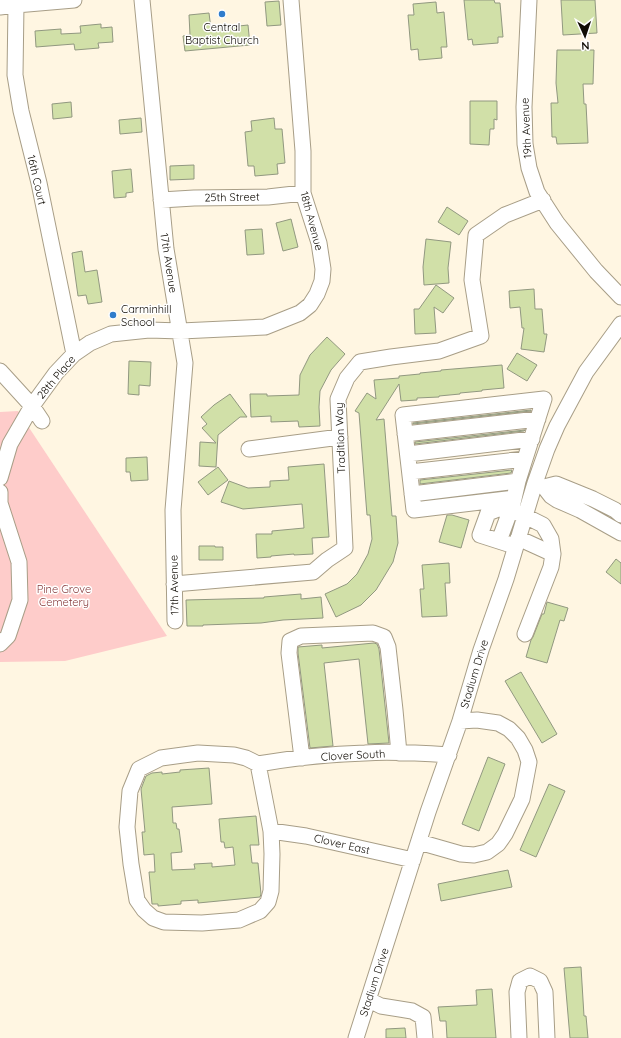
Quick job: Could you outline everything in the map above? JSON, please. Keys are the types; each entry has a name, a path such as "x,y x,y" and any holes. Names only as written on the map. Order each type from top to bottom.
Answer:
{"street":[{"path":"0,7 16,4 74,0"},
{"name":"17th Avenue","path":"142,0 166,249 185,363 173,510 175,621"},
{"name":"18th Avenue","path":"180,331 265,326 300,313 310,305 317,294 322,281 323,269 318,243 303,193 303,151 291,0"},
{"name":"19th Avenue","path":"529,0 524,107 525,144 529,168 537,192 562,229 596,271 621,297"},
{"name":"16th Court","path":"16,4 15,75 21,111 40,191 74,354"},
{"name":"25th Street","path":"161,200 268,197 303,193"},
{"name":"Tradition Way","path":"174,584 313,572 344,548 338,400 347,378 360,362 439,351 481,336 472,280 476,235 505,215 542,200"},
{"name":"Stadium Drive","path":"356,1038 440,776 449,755 460,721 481,650 506,579 525,516 540,485 547,449 557,426 586,372 621,324"},
{"name":"28th Place","path":"0,478 10,444 32,406 56,374 74,354 90,343 111,334 149,330 180,331"},
{"path":"0,371 32,406 42,421"},
{"path":"499,541 512,504 544,399 403,415 414,510 512,504 525,516 543,525 551,539 553,554 551,567 524,634"},
{"path":"405,434 538,419"},
{"path":"249,449 340,437"},
{"path":"408,454 532,439"},
{"path":"410,472 525,459"},
{"path":"412,494 518,481"},
{"path":"540,485 556,484 593,499 615,510 621,515"},
{"path":"540,485 557,500 580,510 621,533"},
{"path":"0,492 0,504 18,562 20,600 8,636 0,644"},
{"path":"512,504 488,513 480,535 499,541 517,542 553,554"},
{"path":"302,758 289,652 290,641 301,636 373,633 384,637 388,647 399,753"},
{"path":"419,842 461,854 474,855 487,852 498,844 505,834 522,799 529,762 525,750 518,738 509,729 498,723 477,720 460,721"},
{"name":"Clover South","path":"258,764 279,760 366,752 449,755"},
{"path":"198,753 234,755 246,758 258,764 271,831 271,891 268,902 260,911 239,920 202,923 164,922 153,918 144,910 138,900 131,864 127,828 130,791 140,769 161,758 198,753"},
{"name":"Clover East","path":"271,831 306,836 413,860"},
{"path":"519,1038 517,992 520,981 530,976 540,981 545,992 547,1038"},
{"path":"369,1000 381,1006 412,1010 423,1017 425,1038"}],"green space":[{"name":"Pine Grove Cemetery","path":"18,411 167,636 65,661 0,662 0,412"}],"building":[{"path":"464,0 494,0 495,3 500,3 503,37 498,37 498,43 473,45 472,39 468,40"},
{"path":"561,0 595,0 597,33 563,35"},
{"path":"279,1 281,25 267,26 265,2"},
{"path":"436,2 437,13 444,12 447,47 441,47 442,58 419,60 418,49 411,50 408,15 414,15 413,4"},
{"path":"209,13 211,29 248,25 250,45 185,51 183,36 190,35 189,15"},
{"path":"101,24 101,28 112,27 113,42 98,43 99,48 75,50 74,44 36,47 35,31 61,29 61,34 81,33 80,26"},
{"path":"557,50 594,50 593,84 583,84 584,104 586,104 588,143 557,144 556,137 552,137 551,103 558,103 556,83"},
{"path":"470,101 497,101 497,120 494,119 494,129 490,129 489,145 470,144"},
{"path":"71,102 72,117 53,119 52,104"},
{"path":"141,118 142,132 120,134 119,120"},
{"path":"274,118 275,129 282,129 285,163 277,164 278,174 255,176 254,166 248,166 245,132 252,131 251,121"},
{"path":"194,165 194,179 170,180 170,166"},
{"path":"131,169 133,192 126,193 126,197 114,198 112,171"},
{"path":"447,207 468,221 459,235 438,222"},
{"path":"291,219 298,247 283,251 276,223"},
{"path":"262,229 264,254 247,255 245,230"},
{"path":"426,239 451,242 448,268 449,283 424,285 423,267"},
{"path":"82,251 85,272 97,270 102,302 88,304 86,295 78,296 72,253"},
{"path":"436,285 454,298 443,313 434,307 436,333 415,334 414,309 419,309"},
{"path":"534,289 535,309 542,309 544,334 547,334 544,352 521,349 524,328 522,328 520,307 510,308 509,291"},
{"path":"327,337 345,354 331,370 320,391 320,426 299,427 298,421 271,422 271,416 251,417 250,394 267,394 267,396 299,395 300,375 310,355"},
{"path":"517,353 537,365 527,381 507,369"},
{"path":"129,361 151,362 150,386 139,385 139,395 128,394"},
{"path":"502,365 504,388 401,401 399,384 376,420 384,419 392,516 396,516 398,543 393,562 376,590 361,605 336,617 325,594 347,584 357,574 368,554 372,539 370,515 367,515 359,413 355,411 367,393 376,399 374,380 399,378 399,376 441,370"},
{"path":"230,394 247,417 240,417 218,435 216,467 199,466 200,442 216,443 202,428 207,424 201,417 214,405"},
{"path":"531,411 413,424 413,423"},
{"path":"525,430 524,431 415,444 415,442"},
{"path":"147,457 148,480 131,481 130,472 126,472 126,458"},
{"path":"324,464 329,537 312,538 313,554 294,554 257,558 256,534 272,534 272,531 304,528 302,504 243,509 221,502 229,481 248,488 270,487 270,481 289,480 288,467"},
{"path":"218,467 228,480 208,495 198,482"},
{"path":"512,470 511,473 420,484 420,480"},
{"path":"447,515 469,520 461,548 439,542"},
{"path":"199,546 223,547 223,560 199,560"},
{"path":"616,559 621,563 621,584 606,572"},
{"path":"449,563 450,583 445,583 447,616 422,617 420,589 424,589 422,565"},
{"path":"301,594 301,599 321,597 323,618 283,620 261,623 187,626 186,600 264,598"},
{"path":"547,602 568,608 564,621 560,620 547,663 526,657 531,640 542,614 544,614"},
{"path":"374,643 377,644 379,649 389,743 368,744 359,659 324,663 333,746 310,748 298,647 322,645 322,648"},
{"path":"521,672 557,734 542,743 505,681"},
{"path":"488,757 505,764 479,831 462,824"},
{"path":"209,768 212,804 172,807 173,823 176,823 177,829 179,829 182,852 171,853 172,870 195,869 194,864 212,863 212,867 235,865 233,847 225,848 224,842 221,842 219,819 256,816 259,845 250,845 252,863 258,863 260,897 198,903 198,900 181,901 181,904 158,906 158,904 152,904 149,872 155,872 154,854 144,855 142,832 145,832 141,789 146,776 152,773 162,772 162,774 180,772 180,770"},
{"path":"549,784 565,791 536,857 520,850"},
{"path":"508,870 512,887 441,901 438,884"},
{"path":"581,967 584,1016 586,1016 588,1038 570,1038 564,968"},
{"path":"492,989 496,1038 447,1038 446,1021 440,1021 438,1007 477,1005 476,990"},
{"path":"405,1028 406,1038 386,1038 386,1029"}],"place":[{"name":"Central Baptist Church","path":"222,14"},
{"name":"Carminhill School","path":"113,315"}]}
